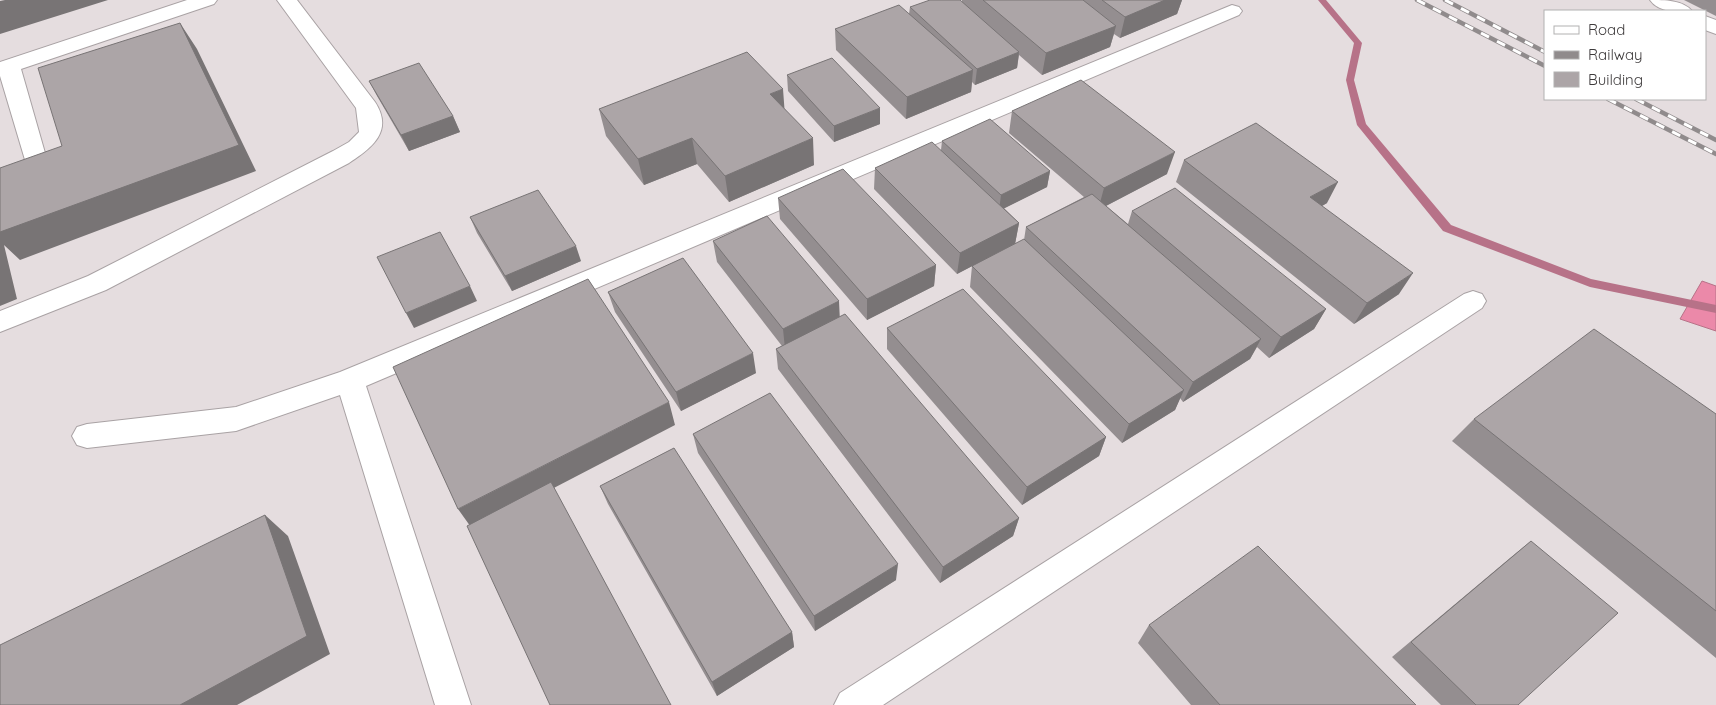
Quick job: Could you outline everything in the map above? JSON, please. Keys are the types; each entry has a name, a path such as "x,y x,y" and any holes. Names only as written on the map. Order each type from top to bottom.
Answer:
{"street":[{"path":"39,174 4,68 207,0"},
{"path":"0,322 97,283 341,157 357,147 370,134 370,120 367,107 287,0"},
{"path":"1660,0 1680,10"},
{"path":"87,436 236,419 350,380 1232,10"},
{"path":"852,705 1473,301"},
{"path":"350,380 453,705"}],"shaded area":[{"path":"1702,281 1716,286 1716,331 1680,319"}],"building":[{"path":"930,0 960,0 1019,52 977,69 910,7"},
{"path":"983,0 1083,0 1116,26 1046,53"},
{"path":"1102,0 1165,0 1125,17"},
{"path":"899,5 973,70 907,97 835,29"},
{"path":"180,23 239,145 0,232 0,168 62,146 38,68"},
{"path":"747,52 783,89 770,94 813,138 725,176 692,138 638,159 599,109"},
{"path":"832,58 880,108 834,126 787,75"},
{"path":"419,63 453,116 401,135 369,81"},
{"path":"1081,80 1175,152 1104,188 1012,111"},
{"path":"990,119 1050,171 1001,195 942,141"},
{"path":"1256,123 1338,182 1310,197 1413,273 1367,303 1184,160"},
{"path":"932,142 1019,223 960,253 875,168"},
{"path":"843,169 936,265 867,299 778,198"},
{"path":"1175,188 1326,309 1281,337 1132,211"},
{"path":"538,190 576,246 505,276 470,217"},
{"path":"1092,194 1261,339 1193,382 1026,227"},
{"path":"767,216 839,301 783,329 713,241"},
{"path":"440,232 470,286 406,313 377,257"},
{"path":"1024,239 1184,390 1129,424 972,266"},
{"path":"683,258 753,353 676,392 608,292"},
{"path":"588,279 669,402 458,509 393,367"},
{"path":"963,289 1106,437 1027,487 887,328"},
{"path":"845,314 1019,518 943,567 776,349"},
{"path":"1594,329 1716,414 1716,611 1474,419"},
{"path":"770,393 898,564 814,616 693,434"},
{"path":"674,448 792,632 712,682 600,486"},
{"path":"551,482 671,705 550,705 467,526"},
{"path":"265,515 307,636 180,705 0,705 0,645"},
{"path":"1531,541 1618,613 1518,705 1476,705 1411,642"},
{"path":"1258,546 1416,705 1220,705 1149,625"}],"waterway":[{"path":"1322,0 1358,43 1350,80 1362,125 1447,228 1590,283 1716,309"}],"railway":[{"path":"1417,0 1544,65"},
{"path":"1445,0 1544,51"},
{"path":"1610,100 1716,154"},
{"path":"1638,100 1716,140"}]}
